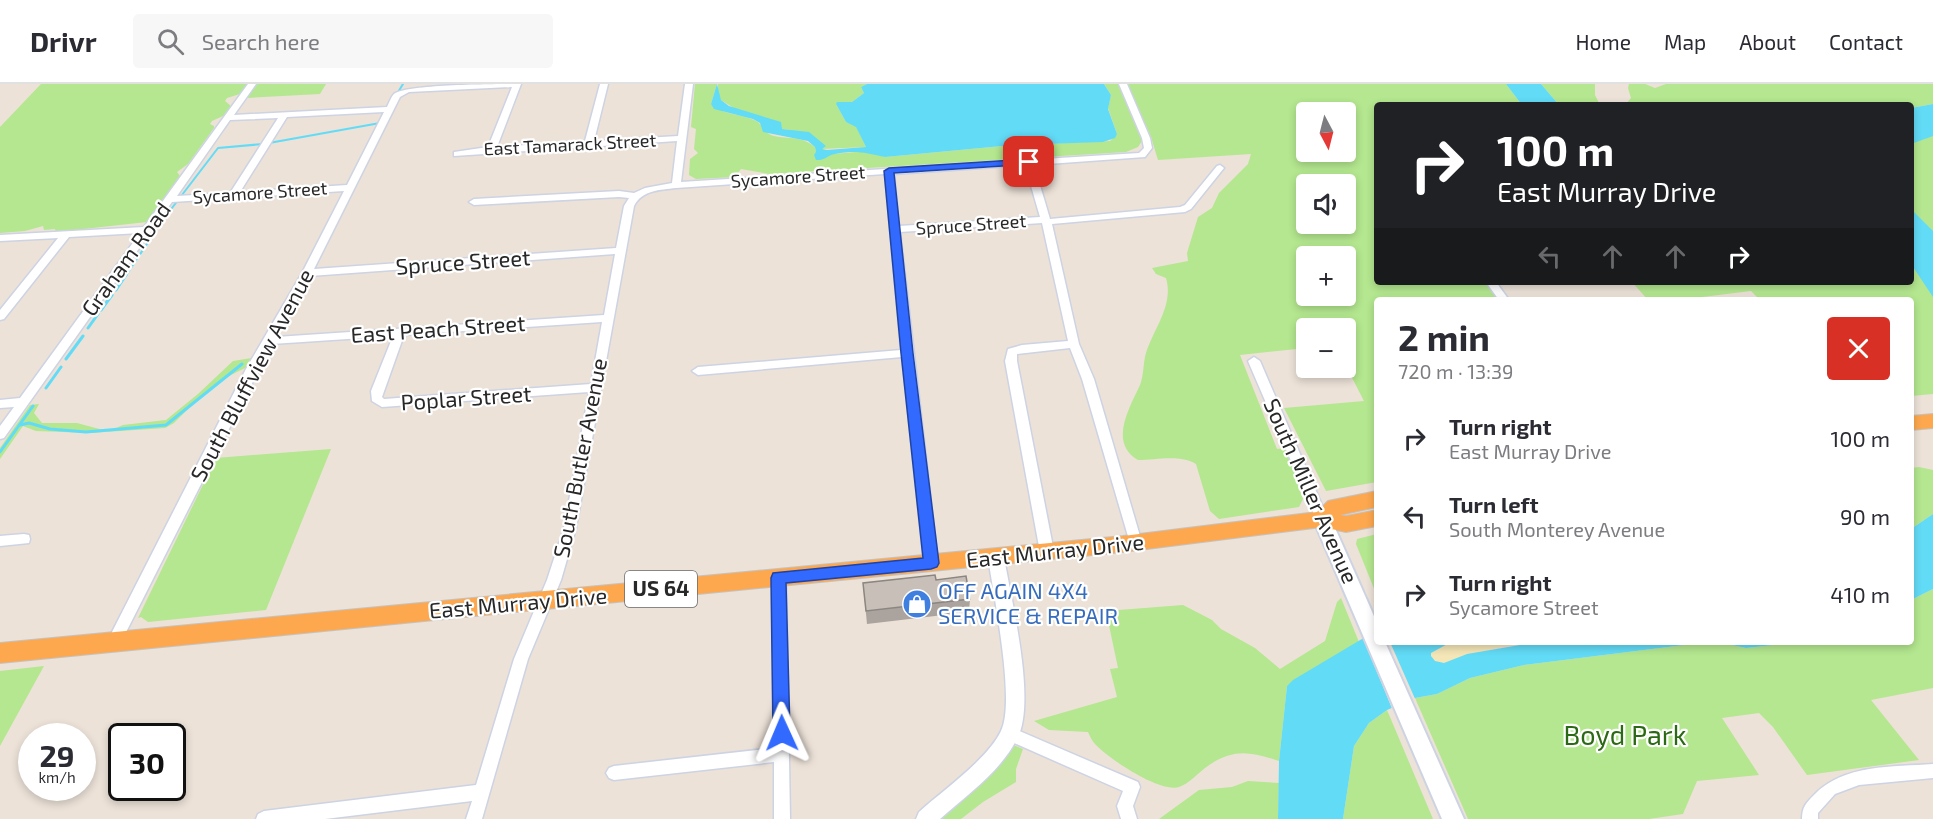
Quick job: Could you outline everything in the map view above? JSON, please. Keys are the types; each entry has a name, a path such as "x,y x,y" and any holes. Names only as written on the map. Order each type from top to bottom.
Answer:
{"highway":[{"path":"1914,412 1933,411"},
{"path":"1914,423 1933,421"},
{"name":"East Murray Drive","path":"1322,519 1335,507 1374,500"},
{"name":"East Murray Drive","path":"0,653 1136,543 1322,519 1346,524 1374,519"}],"main road":[{"name":"South Miller Avenue","path":"1322,519 1374,636"},
{"name":"South Miller Avenue","path":"1378,645 1453,819"}],"street":[{"name":"Graham Road","path":"0,435 252,84"},
{"path":"226,118 391,109 398,95 404,91 517,84 492,149"},
{"path":"589,144 604,84"},
{"path":"676,185 689,84"},
{"name":"Sycamore Street","path":"474,202 619,194 635,196 651,189 676,185 1143,155 1148,148 1146,138 1123,84"},
{"name":"South Bluffview Avenue","path":"114,642 252,369 307,273 391,109"},
{"path":"233,195 284,115"},
{"name":"East Tamarack Street","path":"457,154 492,149 683,138"},
{"path":"1029,162 1046,221 1074,344 1088,379 1136,543"},
{"name":"Spruce Street","path":"896,230 1173,212 1188,207 1220,168"},
{"path":"889,171 931,563"},
{"name":"Sycamore Street","path":"169,199 350,188"},
{"name":"South Butler Avenue","path":"474,819 520,659 546,600 570,528 628,206 635,196"},
{"path":"0,238 148,230"},
{"path":"0,317 66,234"},
{"name":"Spruce Street","path":"307,273 620,251"},
{"name":"East Peach Street","path":"269,341 608,318"},
{"name":"Poplar Street","path":"400,332 377,391 376,398 382,403 594,388"},
{"path":"1047,552 1011,361 1012,352 1074,344"},
{"path":"698,371 907,353"},
{"name":"South Miller Avenue","path":"1254,361 1309,495 1322,519"},
{"path":"0,404 23,402"},
{"path":"0,541 24,539"},
{"path":"926,819 991,757 1010,734 1015,713 1015,692 996,556"},
{"path":"778,578 782,819"},
{"path":"1010,734 1132,787 1125,806 1129,819"},
{"path":"614,773 782,754"},
{"path":"1810,819 1810,810 1830,789 1859,778 1933,771"},
{"path":"266,819 481,792"}],"green space":[{"path":"41,84 250,84 243,93 227,98 225,101 231,106 223,116 212,121 210,124 214,128 188,164 177,172 180,176 147,222 56,232 55,229 44,230 43,226 25,231 0,233 0,127"},
{"path":"255,84 326,84 320,94 246,98"},
{"path":"695,84 717,84 711,104 721,111 756,121 767,133 774,136 802,140 815,147 816,152 832,154 868,151 885,157 1013,145 1110,141 1117,134 1108,108 1111,95 1104,84 1118,84 1142,141 1138,147 1126,152 769,174 741,169 735,177 696,179 689,175 690,159 698,153 694,149 696,129 691,127"},
{"path":"718,84 867,84 861,87 864,93 852,102 836,104 846,122 856,126 866,147 821,149 825,146 791,130 782,129 766,118 737,110 721,100 718,95"},
{"path":"1127,84 1506,84 1520,102 1374,102 1374,285 1488,285 1496,297 1374,297 1374,483 1326,491 1284,408 1364,401 1352,378 1356,378 1356,318 1296,318 1296,349 1240,355 1277,449 1286,448 1303,499 1299,507 1219,519 1210,511 1196,464 1176,458 1138,460 1129,453 1124,444 1123,435 1127,414 1140,385 1146,353 1167,298 1166,278 1156,274 1152,268 1188,261 1187,253 1198,217 1212,208 1219,193 1248,164 1251,154 1158,160 1151,137"},
{"path":"1541,84 1595,84 1595,95 1598,102 1556,102"},
{"path":"1629,84 1645,84 1655,88 1666,84 1933,84 1933,104 1914,107 1914,102 1628,102 1631,98"},
{"path":"1933,114 1933,394 1914,396 1914,297 1757,297 1751,291 1702,297 1645,297 1635,285 1914,285 1914,268 1922,280 1914,266 1914,115"},
{"path":"252,358 247,367 225,378 196,401 174,423 165,428 90,433 36,431 23,426 0,459 0,448 30,405 39,404 34,413 42,423 77,423 103,430 123,425 166,420 233,361"},
{"path":"331,449 266,610 148,622 141,617 138,618 216,458"},
{"path":"1914,468 1933,470 1933,514 1914,527"},
{"path":"1374,535 1374,589 1356,544 1357,539"},
{"name":"Boyd Park","path":"1933,589 1933,688 1871,700 1919,760 1807,775 1773,727 1759,713 1722,718 1759,775 1697,781 1683,814 1649,819 1468,819 1415,698 1437,694 1470,678 1524,665 1684,645 1732,645 1746,648 1774,645 1914,645 1914,598"},
{"path":"1341,598 1359,642 1287,686 1279,761 1259,755 1232,754 1205,768 1183,785 1171,787 1148,780 1123,766 1095,744 1088,732 1049,730 1034,721 1117,697 1110,669 1118,668 1106,611 1183,605 1212,620 1221,629 1255,648 1280,669 1325,641 1337,602"},
{"path":"44,666 0,746 0,671"},
{"path":"1387,710 1433,819 1343,819 1354,746 1369,723"},
{"path":"1013,745 1023,749 1016,769 1016,782 983,802 961,819 936,819"},
{"path":"1248,781 1279,783 1278,819 1159,819 1199,790 1232,787"}],"sand":[{"path":"1446,645 1515,645 1499,647 1445,663 1435,661 1431,653"}],"water":[{"path":"717,84 721,100 729,106 781,122 782,129 809,132 826,146 822,149 827,150 866,147 856,127 846,122 836,104 837,102 852,102 864,93 861,87 867,84 1104,84 1111,95 1108,109 1117,134 1115,138 1103,142 1013,145 885,157 849,152 816,160 815,147 808,141 763,132 760,123 753,119 714,109 711,104"},
{"path":"1506,84 1541,84 1556,102 1520,102"},
{"path":"1933,104 1933,136 1914,143 1914,107"},
{"path":"1914,212 1933,231 1933,297 1914,268"},
{"path":"1933,514 1933,589 1914,598 1914,527"},
{"path":"1374,632 1374,645 1446,645 1431,653 1435,661 1444,663 1467,654 1520,645 1684,645 1524,665 1470,678 1437,694 1415,698 1387,710 1369,723 1354,746 1343,819 1278,819 1279,761 1287,686 1293,680"},
{"path":"1732,645 1774,645 1746,648"}],"pier":[{"path":"1374,628 1374,645 1391,645 1416,701 1393,711 1362,636"}],"building":[{"path":"935,575 936,580 966,576 970,599 866,611 863,583"}],"waterway":[{"path":"397,94 403,84"},
{"path":"269,143 380,123"},
{"path":"125,277 162,221 218,148 263,144"},
{"path":"116,290 126,275"},
{"path":"101,310 112,295"},
{"path":"88,328 98,314"},
{"path":"66,359 83,336"},
{"path":"20,425 29,423 50,429 86,432 166,425 242,364"},
{"path":"46,388 61,367"},
{"path":"0,452 33,406"}],"place":[{"name":"OFF AGAIN 4X4 SERVICE & REPAIR","path":"917,604"}],"route":[{"path":"782,733 778,578 931,563 889,171 1029,162"}]}
